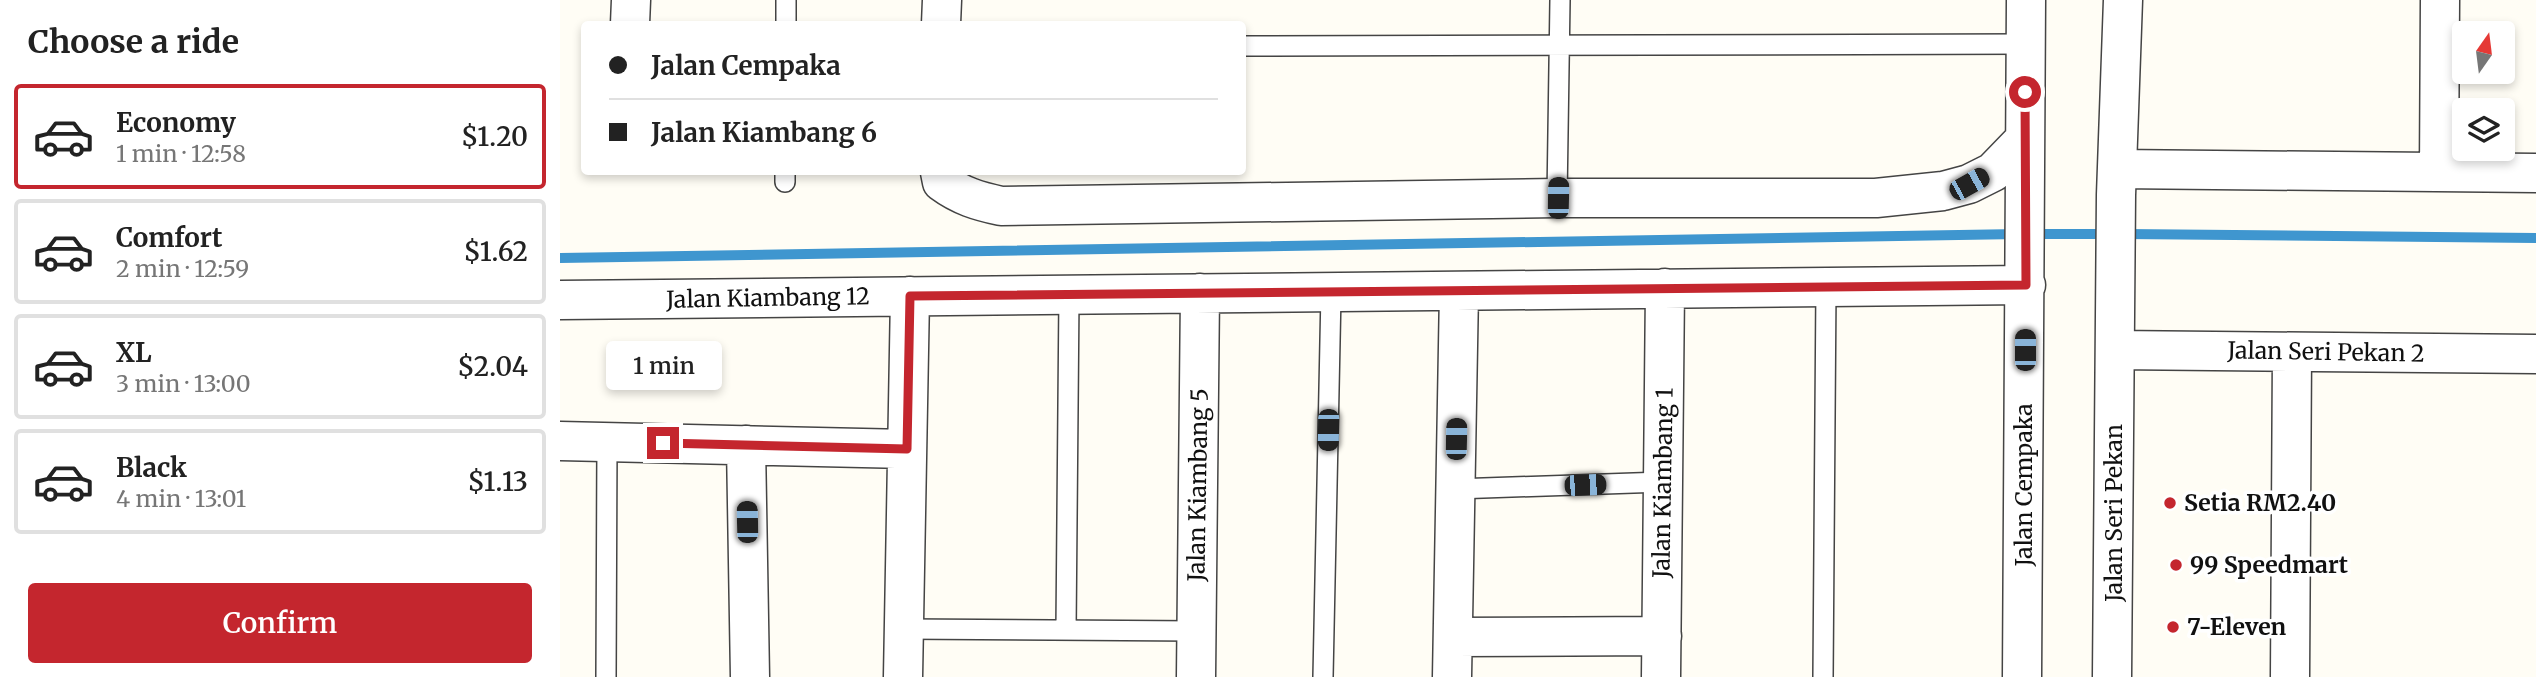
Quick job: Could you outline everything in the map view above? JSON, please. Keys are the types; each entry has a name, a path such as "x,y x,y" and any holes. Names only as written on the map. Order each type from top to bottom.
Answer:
{"street":[{"path":"631,0 631,21"},
{"path":"942,0 942,21"},
{"name":"Jalan Cempaka","path":"2022,677 2026,285 2025,0"},
{"name":"Jalan Seri Pekan","path":"2112,677 2117,182 2123,0"},
{"path":"2439,172 2440,0"},
{"path":"941,175 942,183 958,193 1001,206 1558,198 1876,198 1943,191 1969,184 1993,172 2024,140"},
{"path":"2117,182 2439,172 2536,173"},
{"name":"Jalan Kiambang 12","path":"560,300 2026,285"},
{"name":"Jalan Kiambang 1","path":"1661,677 1665,288"},
{"path":"1452,677 1459,291"},
{"name":"Jalan Kiambang 5","path":"1196,677 1200,293"},
{"path":"903,677 910,296"},
{"name":"Jalan Seri Pekan 2","path":"2115,349 2536,354"},
{"path":"2290,677 2292,352"},
{"path":"560,441 907,449"},
{"path":"746,445 750,677"},
{"path":"1453,638 1662,636"}],"lane":[{"path":"786,0 786,21"},
{"path":"1558,198 1560,0"},
{"path":"1246,46 2025,44"},
{"path":"1823,677 1826,287"},
{"path":"1323,677 1331,293"},
{"path":"1066,630 1069,295"},
{"path":"606,677 607,442"},
{"path":"1455,489 1663,482"},
{"path":"904,629 1196,631"}],"waterway":[{"path":"560,258 2019,234"},
{"path":"2034,234 2110,234"},
{"path":"2125,234 2536,238"}],"place":[{"name":"Setia RM2.40","path":"2170,503"},
{"name":"99 Speedmart","path":"2176,565"},
{"name":"7-Eleven","path":"2173,627"}],"route":[{"path":"663,443 907,449 910,296 2026,285 2025,92"}]}
